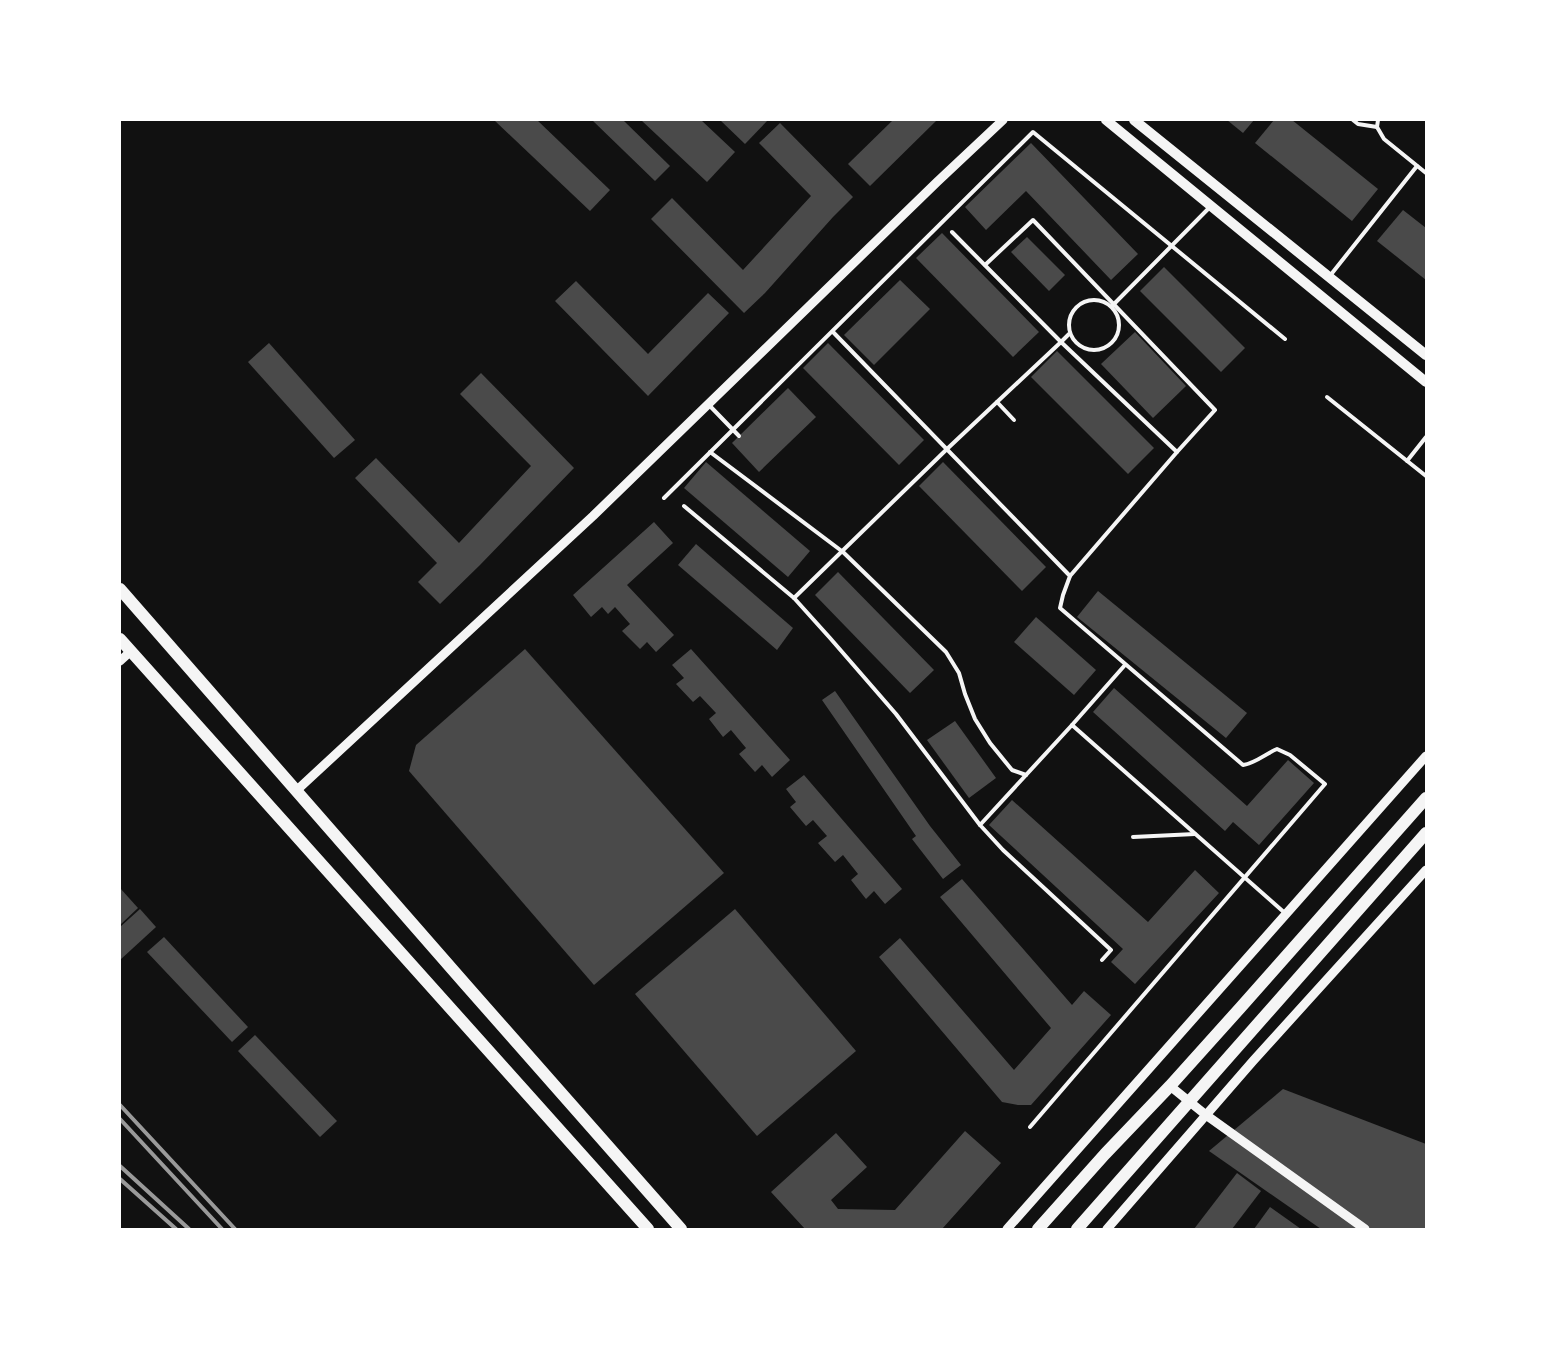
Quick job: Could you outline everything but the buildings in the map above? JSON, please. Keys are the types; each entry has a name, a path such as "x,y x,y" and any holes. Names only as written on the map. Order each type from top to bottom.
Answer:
{"main road":[{"path":"1106,120 1426,382"},
{"path":"1134,120 1426,355"},
{"path":"120,589 681,1229"},
{"path":"120,639 648,1229"},
{"path":"1038,1229 1105,1154 1170,1086 1426,798"},
{"path":"1076,1229 1426,833"}],"street":[{"path":"296,791 593,516 1003,120"},
{"path":"120,661 131,651"},
{"path":"1006,1229 1426,756"},
{"path":"1107,1229 1206,1115 1426,870"},
{"path":"1170,1086 1188,1102 1365,1229"}],"lane":[{"path":"1353,120 1358,124 1377,127"},
{"path":"1378,120 1377,127 1384,139 1426,173"},
{"path":"664,498 1033,132 1285,339"},
{"path":"1328,276 1417,166"},
{"path":"1112,305 1211,206"},
{"path":"985,264 1033,220 1112,305 1215,410 1070,576 1060,608 1243,765 1250,764 1268,752 1277,749 1290,755 1325,784 1030,1127"},
{"path":"952,232 1061,342 1177,452"},
{"path":"1087,300 1096,300 1112,305 1119,321 1119,330 1116,338 1104,349 1096,351 1080,347 1069,334 1069,317 1073,310 1087,300"},
{"path":"833,332 1070,576"},
{"path":"794,598 947,449 1069,334"},
{"path":"1327,397 1426,476"},
{"path":"997,402 1014,420"},
{"path":"708,404 739,436"},
{"path":"1408,461 1426,437"},
{"path":"710,452 843,552 946,652 959,673 975,719 990,744 1012,770 1026,775"},
{"path":"684,506 794,598 896,714 980,825 1003,850 1111,950 1102,960"},
{"path":"980,825 1126,665"},
{"path":"1072,725 1286,914"},
{"path":"1132,837 1196,834"}],"railway":[{"path":"120,1105 235,1229"},
{"path":"120,1119 222,1229"},
{"path":"120,1166 189,1229"},
{"path":"120,1179 176,1229"}]}
